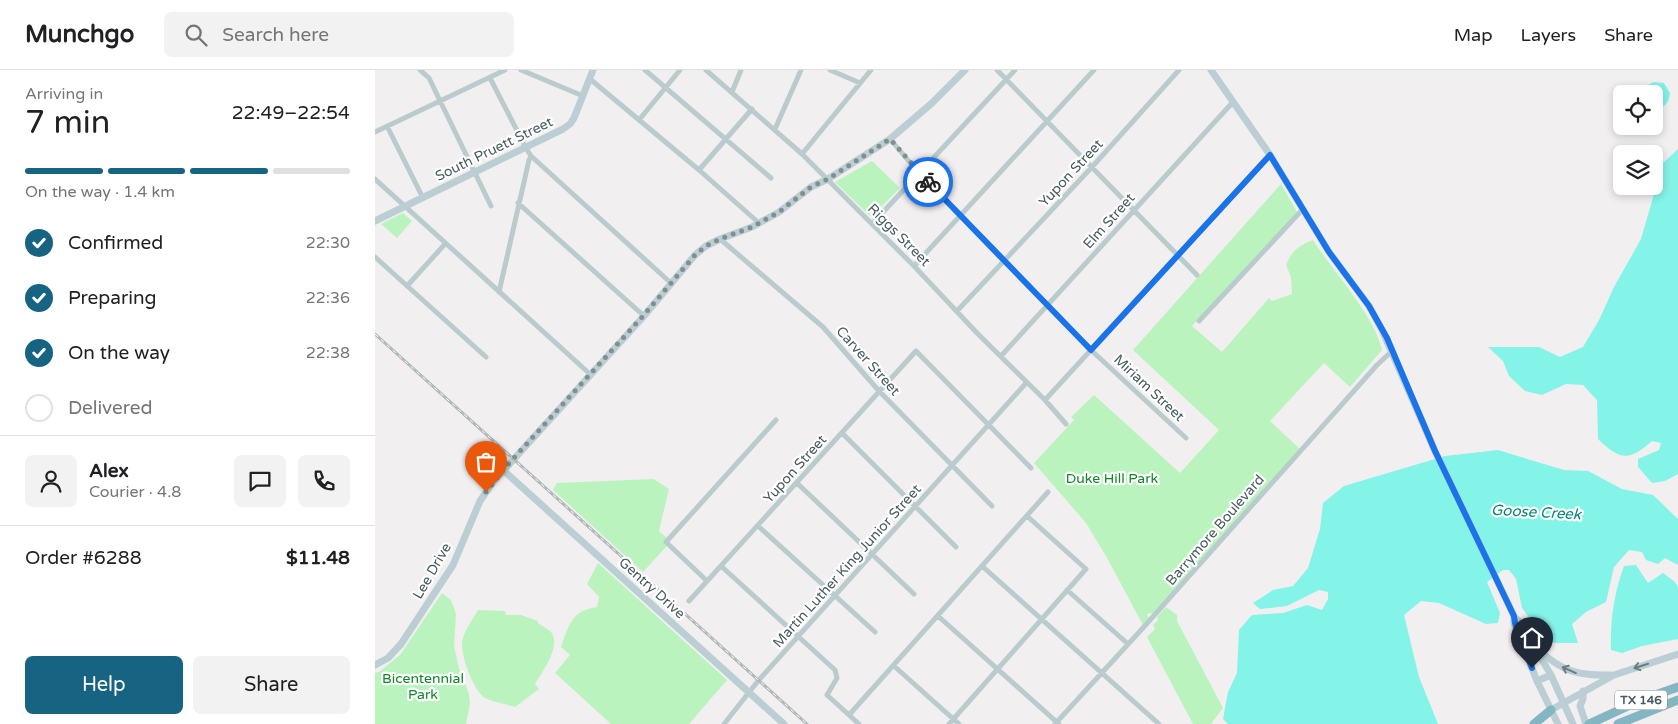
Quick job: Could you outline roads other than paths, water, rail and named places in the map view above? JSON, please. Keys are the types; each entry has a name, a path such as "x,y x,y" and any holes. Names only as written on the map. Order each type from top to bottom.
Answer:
{"highway":[{"name":"TX 146","path":"1589,724 1641,700 1678,687"},
{"name":"TX 146","path":"1618,724 1678,700"},
{"path":"1534,724 1551,710"}],"main road":[{"name":"South Pruett Street","path":"375,221 563,129 574,118 593,70"},
{"name":"Lee Drive","path":"375,665 388,658 401,644 425,609 453,565 480,501 503,470 591,375 672,284 695,255 706,246 759,223 779,212 811,187 828,179 890,139 932,103 965,70"},
{"path":"1211,70 1270,155 1329,252 1369,306 1392,351 1435,451 1501,590 1514,616 1551,675 1573,724"},
{"name":"Gentry Drive","path":"503,470 784,724"},
{"path":"1514,616 1537,681 1558,724"},
{"path":"1533,644 1551,660 1579,674 1614,675"},
{"path":"1551,710 1614,675 1678,654"},
{"path":"1537,681 1551,675"},
{"path":"1583,691 1583,699 1580,706 1586,724"}],"street":[{"path":"419,70 429,78 491,206"},
{"path":"375,132 505,70"},
{"path":"521,70 583,96"},
{"path":"645,70 771,178"},
{"path":"639,120 680,70"},
{"name":"Riggs Street","path":"706,70 803,154 1045,400 1066,424"},
{"path":"732,92 741,70"},
{"path":"775,129 801,70"},
{"path":"830,70 861,83"},
{"path":"803,154 871,70"},
{"path":"997,70 1197,276"},
{"path":"872,224 1015,70"},
{"path":"914,266 1094,70"},
{"name":"Yupon Street","path":"957,311 1092,167 1179,70"},
{"path":"491,78 531,156 672,284"},
{"path":"590,80 699,170 759,223"},
{"name":"Elm Street","path":"1001,356 1233,102"},
{"path":"699,170 752,109"},
{"path":"387,126 423,198"},
{"name":"Miriam Street","path":"890,139 919,173 1091,350 1186,438"},
{"path":"1045,400 1270,155"},
{"path":"499,292 518,203 531,156"},
{"path":"375,179 591,375"},
{"path":"518,203 643,316"},
{"path":"1199,321 1303,209"},
{"name":"Carver Street","path":"720,239 823,327 879,391 992,506"},
{"path":"407,286 445,244"},
{"path":"375,257 486,357"},
{"name":"Yupon Street","path":"689,601 916,351 989,424"},
{"name":"Barrymore Boulevard","path":"1057,723 1377,365 1392,351"},
{"name":"Martin Luther King Junior Street","path":"725,724 749,692 798,636 1027,382"},
{"path":"707,581 666,542 776,420"},
{"path":"989,424 1031,468"},
{"path":"841,434 956,547"},
{"path":"797,483 914,594"},
{"path":"849,715 1048,492"},
{"path":"949,724 1086,569 1027,516"},
{"path":"758,526 875,632"},
{"path":"721,566 837,673 838,676 827,695 859,724"},
{"path":"983,566 1159,724"},
{"path":"1067,590 1128,644"},
{"path":"938,616 1057,723"},
{"path":"894,666 959,724"}],"water":[{"path":"1654,82 1664,83 1670,93 1665,105 1663,106 1663,85 1648,85"},
{"path":"1678,149 1678,474 1665,481 1652,483 1638,467 1638,459 1659,450 1661,443 1652,441 1637,453 1624,456 1612,451 1598,439 1597,400 1583,385 1566,384 1542,395 1525,391 1509,376 1503,361 1488,347 1539,347 1560,357 1583,347 1641,239 1654,195 1663,195 1663,163"},
{"name":"Goose Creek","path":"1498,450 1564,470 1588,471 1622,489 1653,495 1678,519 1678,565 1665,558 1658,564 1646,560 1642,552 1629,550 1614,567 1606,602 1586,612 1572,624 1578,643 1555,643 1541,633 1522,608 1516,579 1509,570 1503,570 1487,582 1500,613 1498,623 1486,624 1439,603 1421,601 1404,615 1419,677 1438,724 1228,724 1223,719 1228,692 1237,673 1239,630 1252,615 1283,613 1307,605 1322,610 1328,599 1328,592 1319,590 1287,606 1260,609 1253,603 1273,590 1293,586 1308,568 1320,529 1323,503 1344,486 1445,456"},
{"path":"1636,565 1648,583 1663,573 1675,582 1678,587 1678,639 1642,646 1622,653 1611,650 1613,607 1624,566"}],"railway":[{"path":"375,334 807,724"}],"park label":[{"name":"Duke Hill Park","path":"1112,478"},
{"name":"Bicentennial Park","path":"423,686"}]}
